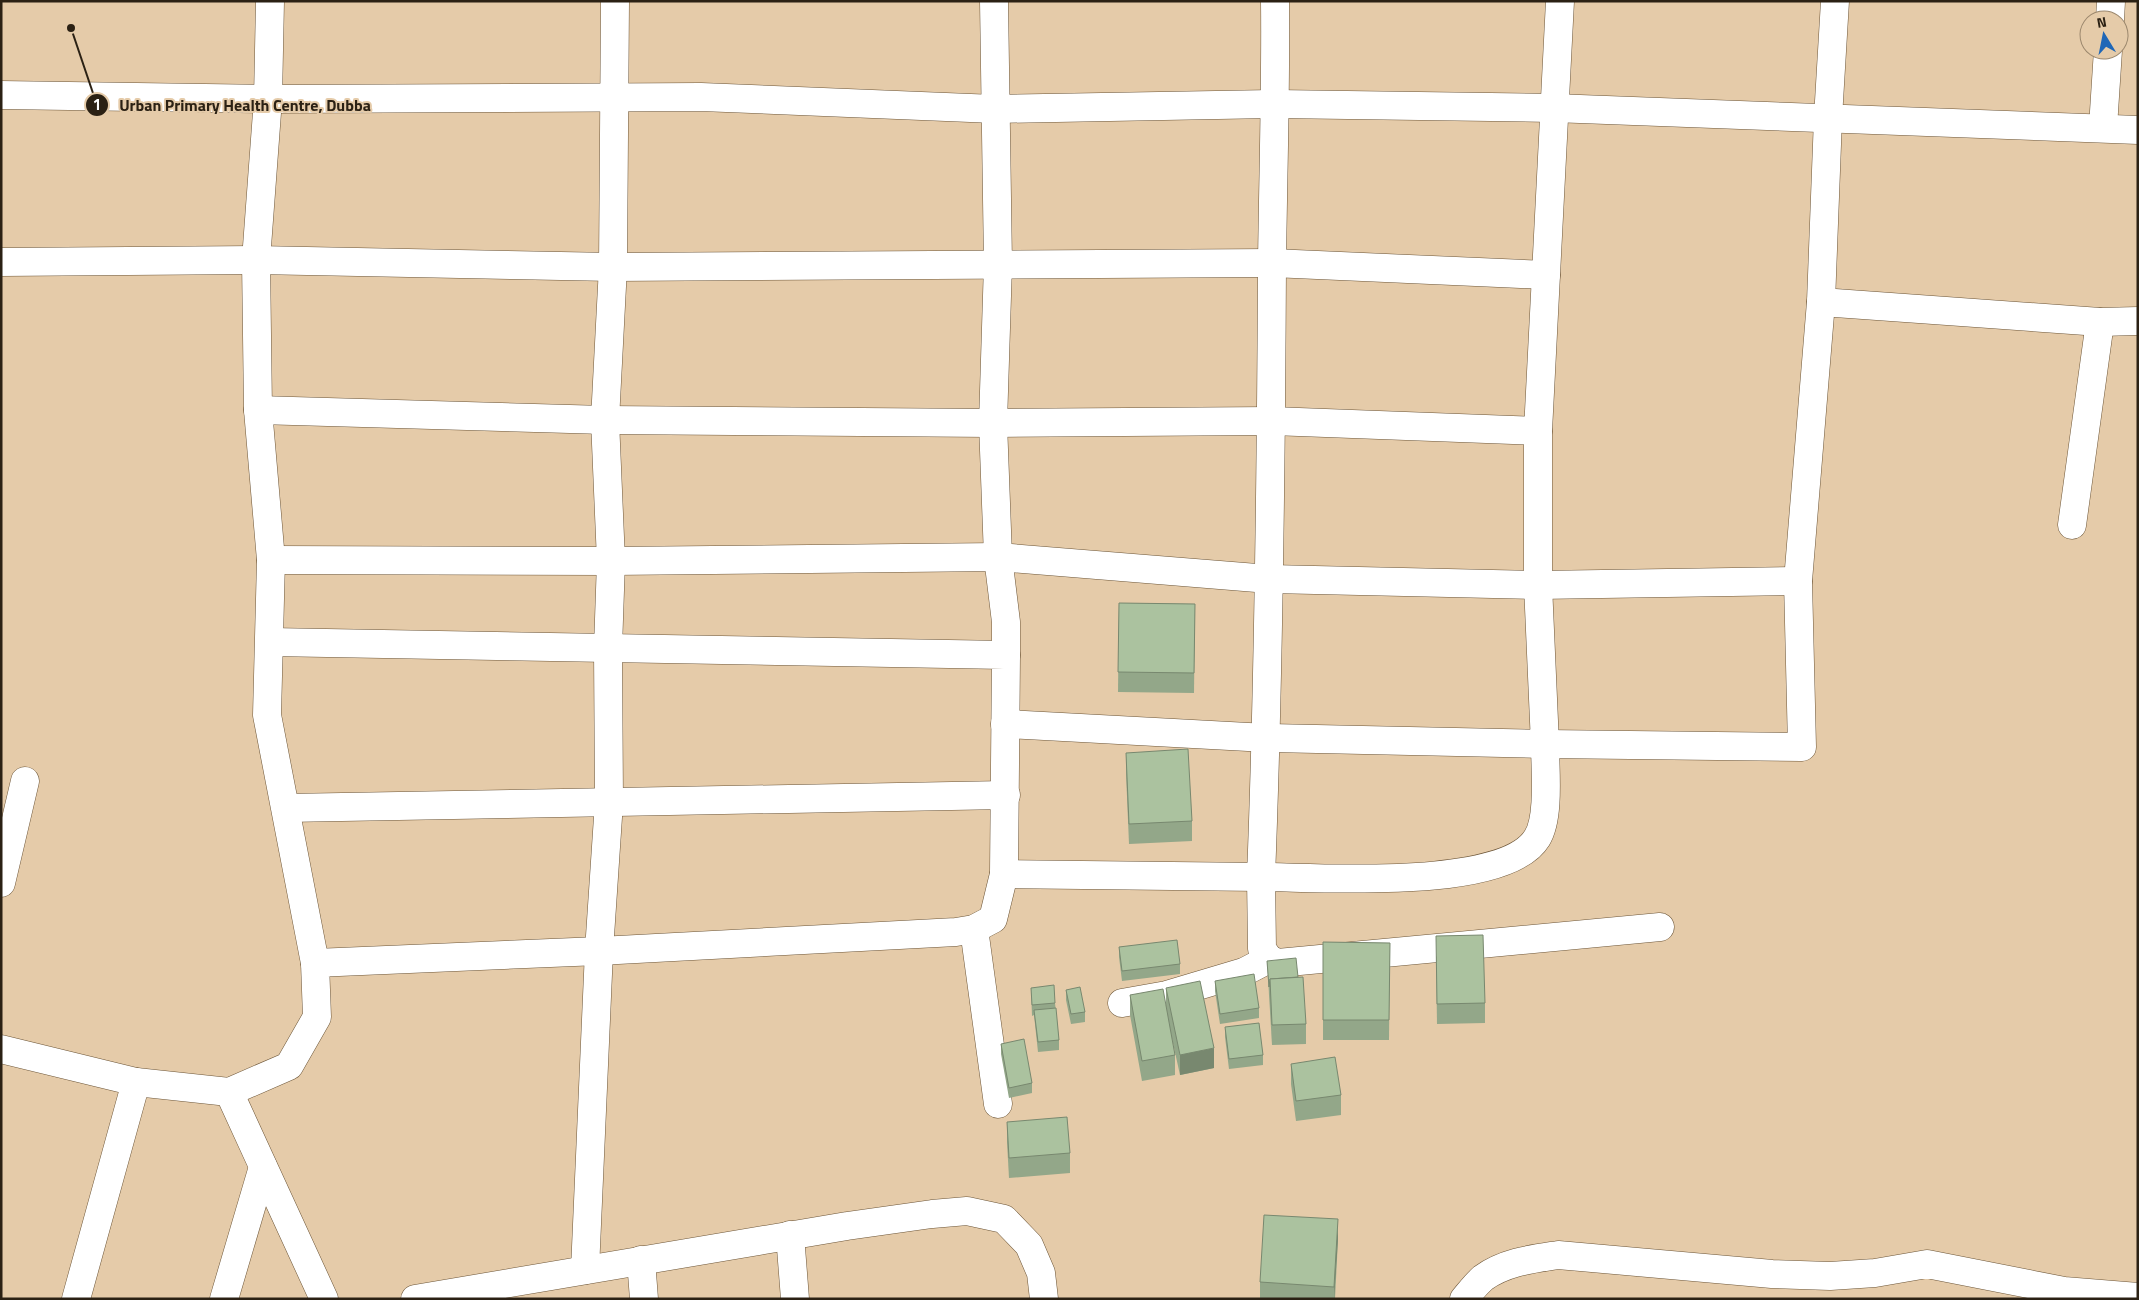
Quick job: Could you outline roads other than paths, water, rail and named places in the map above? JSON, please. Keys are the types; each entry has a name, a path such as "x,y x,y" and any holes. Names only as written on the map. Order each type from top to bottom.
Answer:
{"street":[{"path":"1,1050 136,1082 229,1092 289,1066 317,1017 315,963 267,715 272,560 258,410 256,260 268,99 270,1"},
{"path":"585,1270 599,951 609,802 608,648 611,561 605,420 613,268 615,1"},
{"path":"315,963 599,951 956,932 974,930 993,919 1004,874 1006,795 1004,724 1006,622 998,557 993,423 998,264 994,1"},
{"path":"1275,1 1276,104 1272,263 1270,580 1267,738 1261,877 1262,949 1269,959 1278,963 1660,927"},
{"path":"1004,874 1403,879 1468,872 1514,858 1537,839 1544,820 1545,744 1538,585 1538,431 1553,108 1560,1"},
{"path":"1004,724 1267,738 1802,747 1798,581 1821,302 1828,118 1835,1"},
{"path":"2103,127 2107,60"},
{"path":"1,95 268,99 700,98 995,109 1276,104 1553,108 2103,127 2138,130"},
{"path":"1,262 256,260 613,268 1272,263 1546,275"},
{"path":"1821,302 2100,322 2138,321"},
{"path":"2072,525 2100,322"},
{"path":"258,410 605,420 993,423 1272,421 1538,431"},
{"path":"272,560 611,561 998,557 1270,580 1538,585 1798,581"},
{"path":"270,642 1006,655"},
{"path":"1,883 25,781"},
{"path":"286,808 1006,795"},
{"path":"974,930 998,1104"},
{"path":"1122,1003 1167,995 1244,972 1269,959"},
{"path":"76,1299 136,1082"},
{"path":"229,1092 324,1299"},
{"path":"224,1299 263,1167"},
{"path":"415,1299 790,1235 932,1214 967,1211 1004,1219 1030,1245 1041,1274 1044,1299"},
{"path":"790,1235 795,1299"},
{"path":"1464,1299 1483,1279 1506,1266 1527,1259 1558,1256 1762,1273 1830,1276 1874,1273 1927,1264 2064,1291 2138,1297"},
{"path":"641,1260 644,1299"}],"place":[{"name":"Urban Primary Health Centre, Dubba","path":"71,28"}]}
